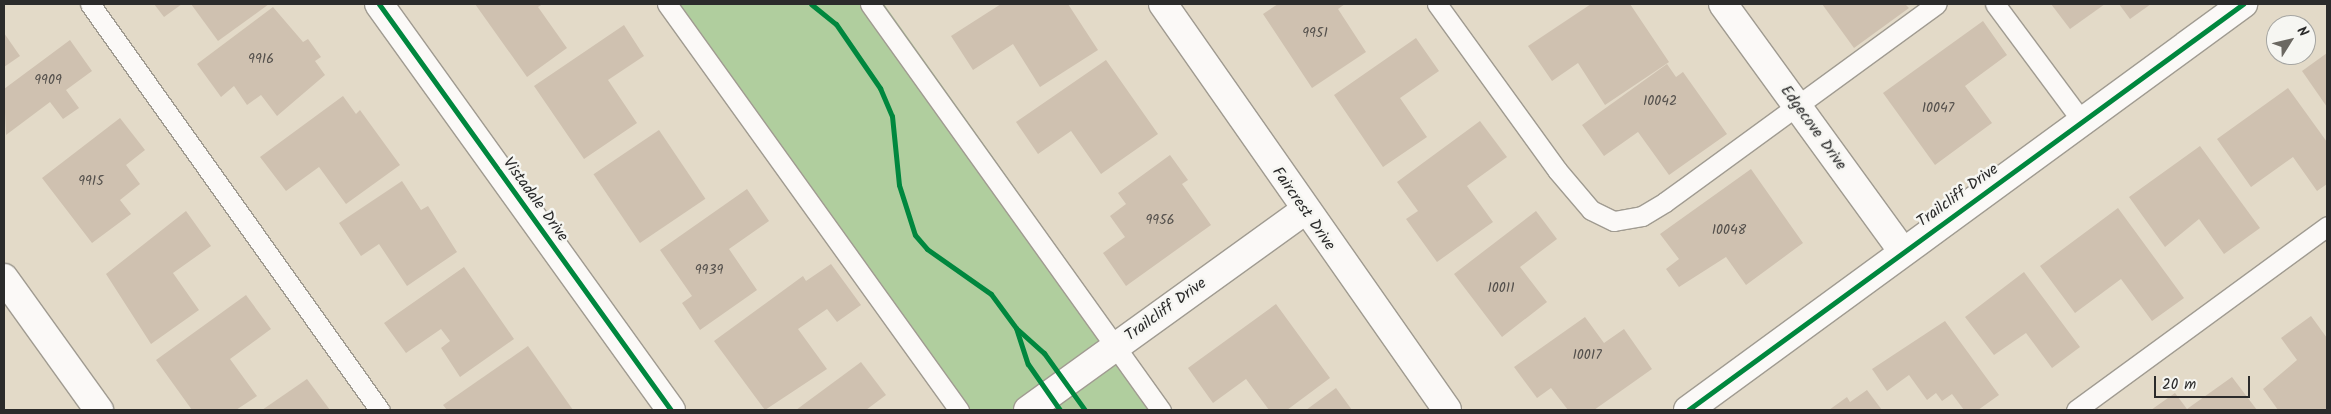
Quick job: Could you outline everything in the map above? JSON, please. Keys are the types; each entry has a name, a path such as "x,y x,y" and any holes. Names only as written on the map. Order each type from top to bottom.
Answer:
{"street":[{"name":"Vistadale Drive","path":"378,4 671,410"},
{"name":"Faircrest Drive","path":"1163,4 1304,211 1447,410"},
{"name":"Edgecove Drive","path":"1723,4 1903,252"},
{"name":"Trailcliff Drive","path":"1688,410 2243,4"},
{"name":"Trailcliff Drive","path":"1028,410 1304,211"},
{"path":"4,278 99,410"}],"lane":[{"path":"90,4 380,410"},
{"path":"667,4 959,410"},
{"path":"870,4 1161,410"},
{"path":"1437,4 1557,170 1591,210 1614,221 1642,216 1665,202 1937,4"},
{"path":"1995,4 2082,121"},
{"path":"2076,410 2327,226"}],"green space":[{"path":"667,4 884,4 1173,410 960,410"}],"building":[{"path":"154,4 182,4 164,17"},
{"path":"191,4 269,4 218,41"},
{"path":"475,4 543,4 538,7 567,48 527,77"},
{"path":"1001,4 1068,4 1098,50 1040,87 1013,44 973,70 951,36"},
{"path":"1278,4 1345,4 1338,9 1366,52 1312,88 1263,14"},
{"path":"1591,4 1630,4 1669,62 1605,105 1578,63 1552,81 1528,46"},
{"path":"1822,4 1905,4 1909,8 1854,48"},
{"path":"2051,4 2105,4 2070,29"},
{"path":"2119,4 2151,4 2130,19"},
{"path":"273,7 303,42 308,39 321,57 315,61 325,75 277,116 261,95 247,105 234,86 221,97 197,64"},
{"path":"1983,21 2007,55 1965,86 1992,123 1935,165 1883,93"},
{"path":"624,25 644,56 608,80 637,123 584,159 534,86"},
{"path":"4,33 20,56 4,67"},
{"path":"1416,38 1439,71 1400,98 1427,137 1383,167 1334,95"},
{"path":"70,40 92,71 66,90 79,108 63,119 50,102 6,135 4,89"},
{"path":"2327,53 2327,107 2302,71 2310,65 2316,65 2316,61"},
{"path":"1106,60 1158,134 1101,174 1071,131 1038,154 1016,122"},
{"path":"1667,64 1676,77 1683,72 1727,134 1669,175 1638,132 1604,156 1582,125"},
{"path":"2288,88 2327,142 2327,184 2317,191 2293,157 2251,187 2217,139"},
{"path":"343,96 356,114 360,110 400,165 346,204 319,167 286,191 260,157"},
{"path":"120,118 145,150 126,165 140,184 120,200 131,214 92,243 42,178"},
{"path":"1480,121 1507,157 1467,186 1493,222 1437,262 1406,219 1418,211 1397,182"},
{"path":"659,130 705,199 640,243 594,174"},
{"path":"2200,146 2260,228 2224,254 2199,219 2165,247 2129,197"},
{"path":"1170,155 1188,180 1182,184 1211,225 1126,286 1103,253 1125,237 1110,216 1126,204 1118,193"},
{"path":"1751,169 1803,243 1746,285 1726,257 1679,287 1666,269 1679,259 1660,234"},
{"path":"402,181 421,210 428,206 457,252 407,286 379,244 361,256 339,223"},
{"path":"747,189 769,221 729,249 757,290 700,330 682,303 692,296 660,250"},
{"path":"2118,208 2184,298 2152,321 2121,279 2075,313 2040,266"},
{"path":"186,211 211,246 173,273 199,310 151,344 106,274"},
{"path":"1536,211 1557,239 1520,267 1547,302 1502,337 1454,274"},
{"path":"831,264 861,305 837,322 827,309 798,329 827,369 765,410 714,341 803,276 806,281"},
{"path":"464,267 514,339 460,377 441,348 450,341 441,329 406,353 384,323"},
{"path":"2024,272 2080,347 2052,368 2026,333 1994,355 1965,317"},
{"path":"246,295 271,329 230,359 257,396 236,410 192,410 156,360"},
{"path":"1276,304 1330,378 1287,410 1269,410 1246,379 1213,403 1188,368"},
{"path":"2311,316 2327,338 2327,410 2278,410 2263,389 2297,360 2281,338"},
{"path":"1585,317 1604,343 1624,329 1652,369 1594,410 1568,410 1551,388 1537,398 1514,367"},
{"path":"1945,321 1999,395 1978,410 1964,410 1952,394 1942,401 1936,393 1927,400 1909,375 1887,391 1872,369"},
{"path":"528,346 573,410 447,410 443,405"},
{"path":"861,362 886,395 866,410 796,410"},
{"path":"2232,377 2257,410 2151,410 2175,393 2187,409"},
{"path":"307,379 330,410 262,410"},
{"path":"1336,388 1352,410 1306,410"},
{"path":"1867,390 1882,410 1829,410 1847,397 1850,402"}],"cycle path":[{"path":"379,4 671,410"},
{"path":"811,4 836,24 880,88 892,116 899,185 915,235 927,249 991,294 1016,328 1044,353 1085,410"},
{"path":"1688,410 2243,4"},
{"path":"1016,328 1028,364 1060,410"}]}
